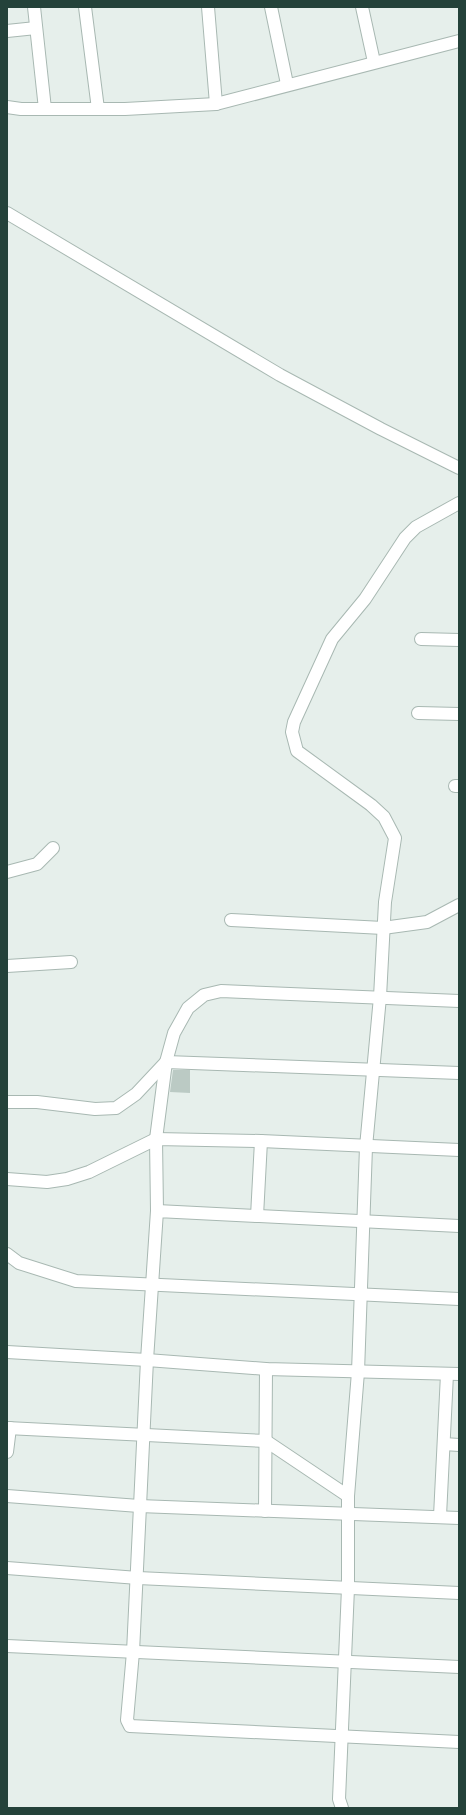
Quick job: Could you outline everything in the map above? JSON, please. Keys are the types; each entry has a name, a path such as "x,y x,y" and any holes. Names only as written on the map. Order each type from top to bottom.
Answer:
{"street":[{"path":"34,7 45,109"},
{"path":"85,7 98,109"},
{"path":"208,7 216,104"},
{"path":"271,7 287,84"},
{"path":"362,7 374,62"},
{"path":"7,31 36,28"},
{"path":"7,107 21,109 98,109 216,104 287,84 459,41"},
{"path":"7,212 280,375 381,429 459,468"},
{"path":"342,1808 339,1799 348,1588 348,1496 358,1372 366,1147 380,997 383,928 391,859 395,843 393,832 384,817 371,805 297,751 292,732 294,722 332,638 365,599 405,538 416,527 459,503"},
{"path":"421,639 459,640"},
{"path":"418,713 459,714"},
{"path":"7,872 37,864 53,848"},
{"path":"231,920 383,928 427,922 459,905"},
{"path":"7,966 71,962"},
{"path":"459,1001 221,991 204,995 188,1008 174,1033 166,1062 156,1139 157,1211 139,1506 138,1578 127,1720 130,1726 459,1742"},
{"path":"7,1102 37,1102 95,1109 116,1108 136,1094 166,1062 459,1073"},
{"path":"7,1179 47,1182 67,1179 89,1172 156,1139 261,1141 366,1147 459,1150"},
{"path":"257,1216 261,1141"},
{"path":"157,1211 459,1226"},
{"path":"7,1254 19,1263 76,1281 152,1286 459,1299"},
{"path":"7,1352 266,1369 459,1374"},
{"path":"265,1511 266,1369"},
{"path":"440,1516 444,1444 444,1407 447,1374"},
{"path":"7,1452 8,1428 266,1441 348,1496"},
{"path":"444,1444 459,1445"},
{"path":"7,1496 139,1506 440,1516 459,1518"},
{"path":"7,1568 138,1578 459,1593"},
{"path":"7,1646 459,1667"}],"building":[{"path":"173,1070 190,1070 190,1093 170,1092"}]}
